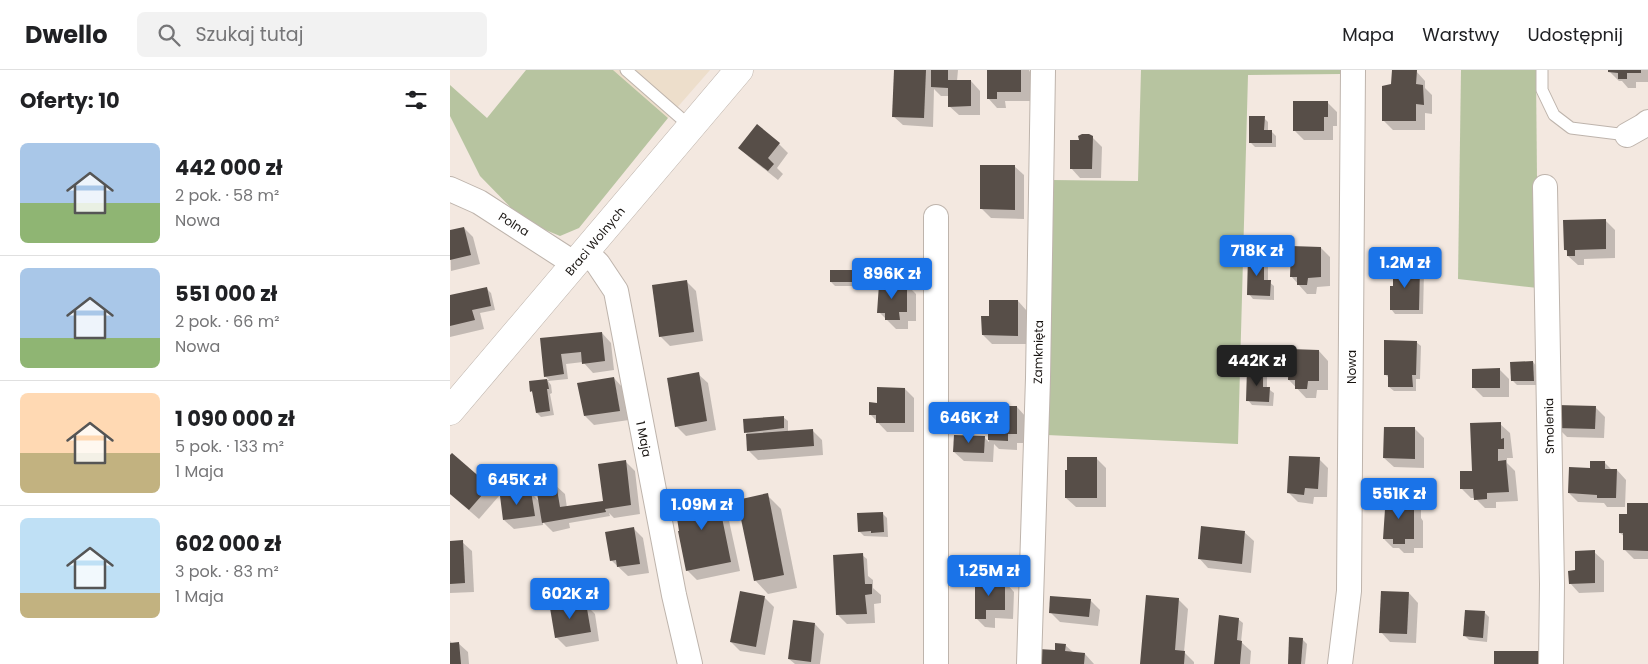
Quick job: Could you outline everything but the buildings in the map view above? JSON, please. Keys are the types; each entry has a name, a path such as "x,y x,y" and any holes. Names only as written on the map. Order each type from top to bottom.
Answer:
{"main road":[{"name":"Braci Wolnych","path":"450,411 739,70"}],"street":[{"name":"Zamknięta","path":"1029,664 1038,368 1043,70"},
{"name":"Nowa","path":"1340,664 1349,591 1353,70"},
{"path":"1627,135 1648,122"},
{"name":"Smolenia","path":"1545,188 1552,574 1551,664"},
{"name":"Polna","path":"450,189 479,202 580,258"},
{"path":"936,217 936,664"},
{"name":"1 Maja","path":"580,258 598,264 616,291 674,595 690,664"}],"lane":[{"path":"626,70 691,127"},
{"path":"1542,70 1542,90 1554,115 1571,128 1627,135"}],"shaded area":[{"path":"613,70 710,70 668,118"}],"green space":[{"path":"526,70 613,70 668,118 579,228 560,236 524,221 480,176 450,116 450,85 487,118"},
{"path":"1141,70 1341,70 1341,74 1248,75 1238,444 1047,435 1051,180 1138,181"},
{"path":"1461,70 1536,70 1538,288 1458,279"}]}
